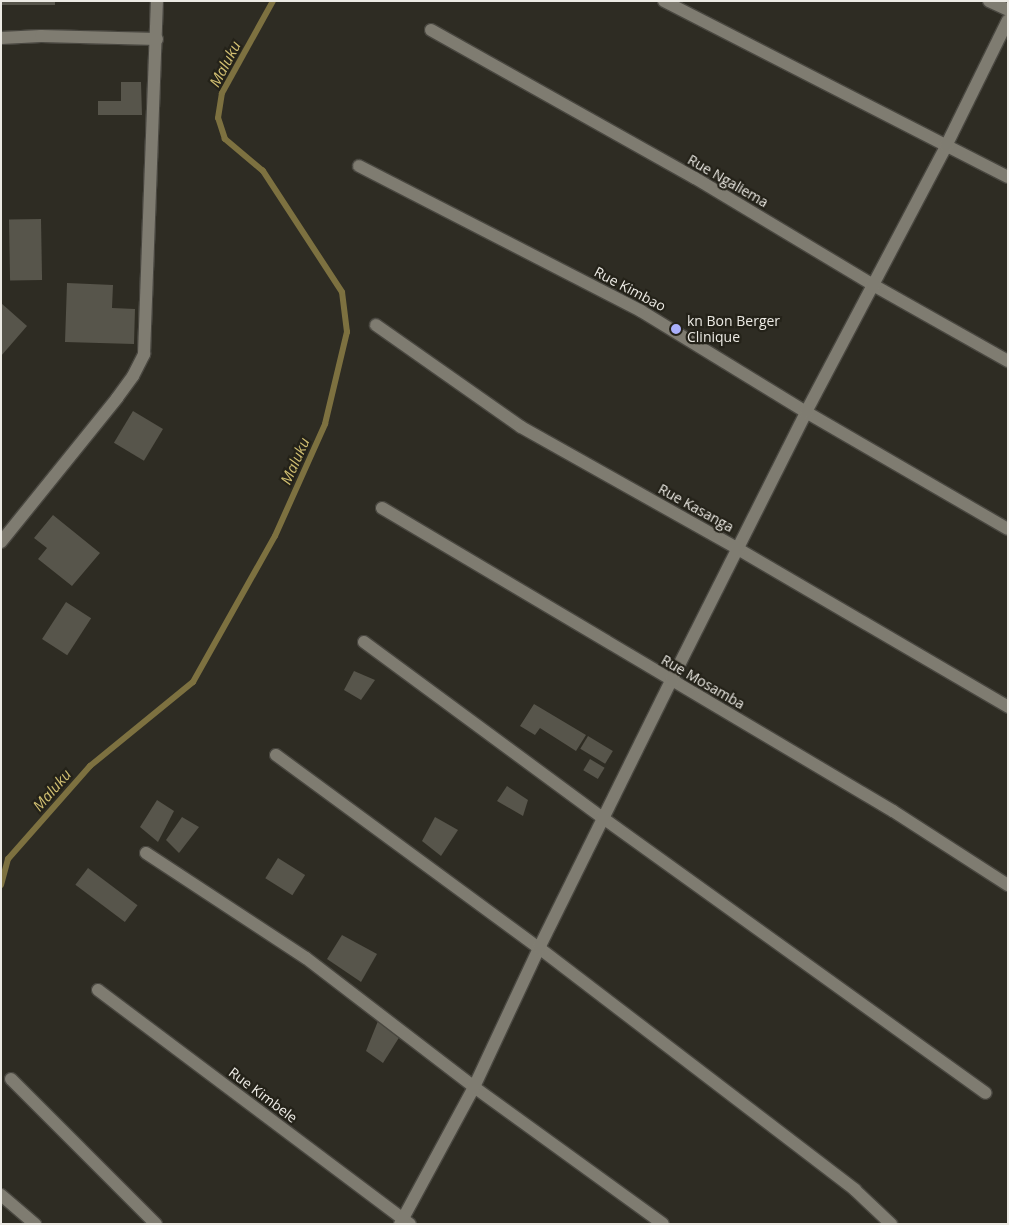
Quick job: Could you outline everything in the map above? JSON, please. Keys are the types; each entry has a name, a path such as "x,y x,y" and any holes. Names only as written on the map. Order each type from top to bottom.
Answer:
{"street":[{"path":"1,542 117,398 133,376 144,354 157,1"},
{"path":"664,1 1008,177"},
{"path":"989,1 1008,10"},
{"path":"404,1222 474,1087 539,948 806,412 946,146 1008,20"},
{"name":"Rue Ngaliema","path":"431,30 694,178 873,285 1008,361"},
{"path":"1,38 41,36 157,39"},
{"name":"Rue Kimbao","path":"359,166 641,311 806,412 1008,529"},
{"name":"Rue Kasanga","path":"376,325 522,427 738,549 1008,707"},
{"name":"Rue Mosamba","path":"382,508 893,811 1008,885"},
{"path":"364,642 603,818 984,1093"},
{"path":"276,754 539,948 854,1190 891,1224"},
{"path":"146,853 306,958 474,1087 663,1224"},
{"name":"Rue Kimbele","path":"98,990 404,1222"},
{"path":"11,1079 156,1224"},
{"path":"1,1195 35,1224"}],"building":[{"path":"1,1 55,1 55,5 1,5"},
{"path":"121,82 141,82 142,115 98,115 98,101 121,101"},
{"path":"41,219 42,280 10,281 9,220"},
{"path":"67,283 113,285 112,308 135,309 134,344 65,342"},
{"path":"1,303 27,326 1,356"},
{"path":"133,411 163,429 144,461 114,443"},
{"path":"53,515 100,553 72,586 38,559 47,548 34,538"},
{"path":"66,602 91,618 67,655 42,639"},
{"path":"354,671 375,680 361,700 344,690"},
{"path":"534,704 586,735 576,751 540,728 535,735 520,726"},
{"path":"588,736 613,751 605,764 580,749"},
{"path":"590,759 605,768 598,779 583,770"},
{"path":"507,786 528,800 523,816 497,801"},
{"path":"157,800 174,811 158,842 140,827"},
{"path":"182,817 199,827 179,853 166,840"},
{"path":"435,817 458,830 441,856 422,841"},
{"path":"278,858 305,875 292,895 265,878"},
{"path":"88,868 138,905 125,922 75,885"},
{"path":"342,935 377,954 361,982 327,959"},
{"path":"378,1021 400,1036 383,1063 366,1051"}],"waterway":[{"name":"Maluku","path":"1,885 8,859 90,766 193,682 275,536 325,424 347,332 342,292 263,171 225,139 218,118 222,93 273,1"}],"place":[{"name":"kn Bon Berger Clinique","path":"676,329"}]}
